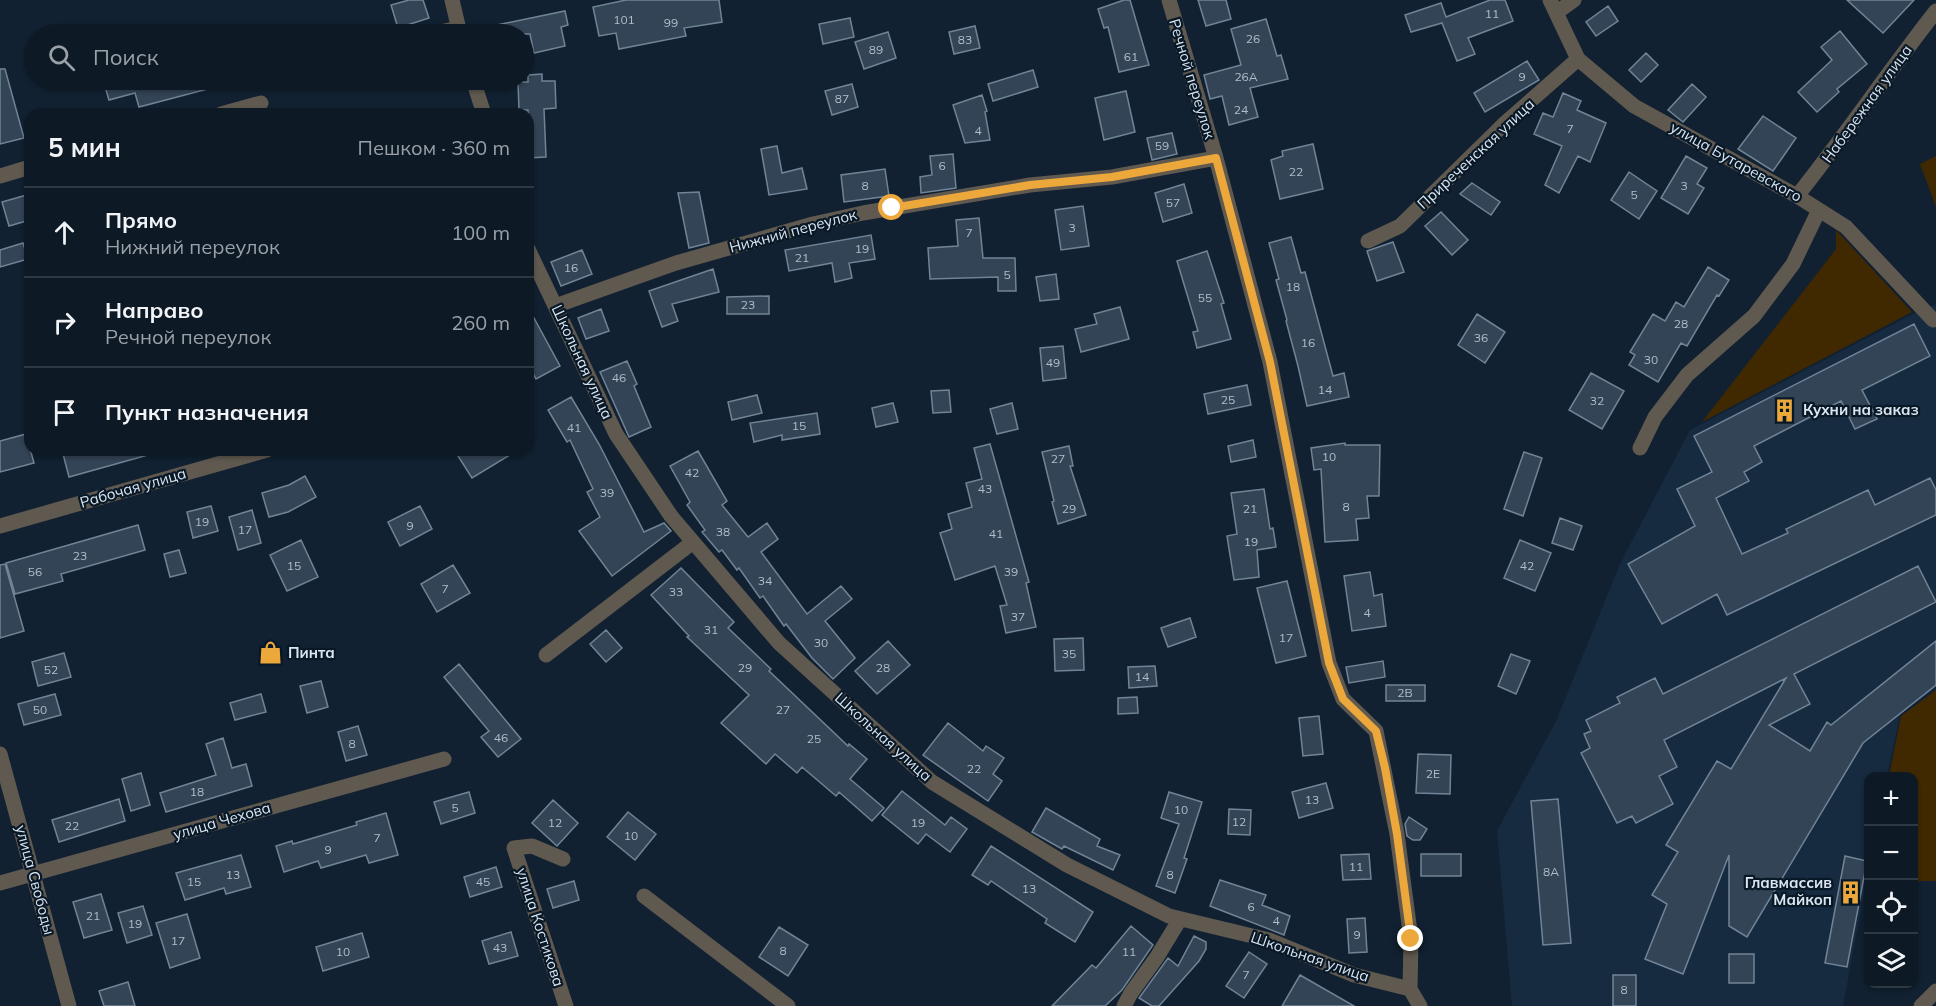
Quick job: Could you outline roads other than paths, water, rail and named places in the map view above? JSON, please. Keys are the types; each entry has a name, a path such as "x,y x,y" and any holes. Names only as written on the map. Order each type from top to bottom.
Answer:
{"street":[{"path":"452,0 457,24"},
{"name":"Речной переулок","path":"1168,0 1216,158 1270,362 1329,663 1343,699 1376,731 1397,834 1411,939 1410,989"},
{"path":"1553,7 1574,0"},
{"name":"улица Бутаревского","path":"1553,7 1578,59 1634,106 1797,196 1846,227 1933,320"},
{"name":"Набережная улица","path":"1797,196 1936,11"},
{"name":"Приреченская улица","path":"1368,242 1400,226 1503,125 1578,59"},
{"path":"476,90 482,108"},
{"path":"243,108 261,103"},
{"name":"Нижний переулок","path":"555,306 676,263 813,224 863,213 1030,185 1112,177 1216,158"},
{"path":"0,176 24,170"},
{"path":"1640,448 1655,417 1687,375 1754,316 1792,264 1820,210"},
{"name":"Школьная улица","path":"534,262 615,434 671,516 779,643 932,782 1067,865 1169,916 1269,940 1354,975 1410,989"},
{"name":"Рабочая улица","path":"0,526 246,456"},
{"path":"546,655 693,542"},
{"name":"улица Свободы","path":"0,754 69,1006"},
{"name":"улица Чехова","path":"0,883 444,759"},
{"name":"улица Костикова","path":"563,859 532,846 514,848 566,1006"},
{"path":"644,896 788,1006"},
{"path":"1124,1006 1179,919"},
{"path":"1410,989 1420,1006"},
{"path":"1921,1006 1936,991"}],"place":[{"name":"Кухни на заказ","path":"1785,410"},
{"name":"Пинта","path":"270,653"},
{"name":"Главмассив Майкоп","path":"1850,892"}]}
